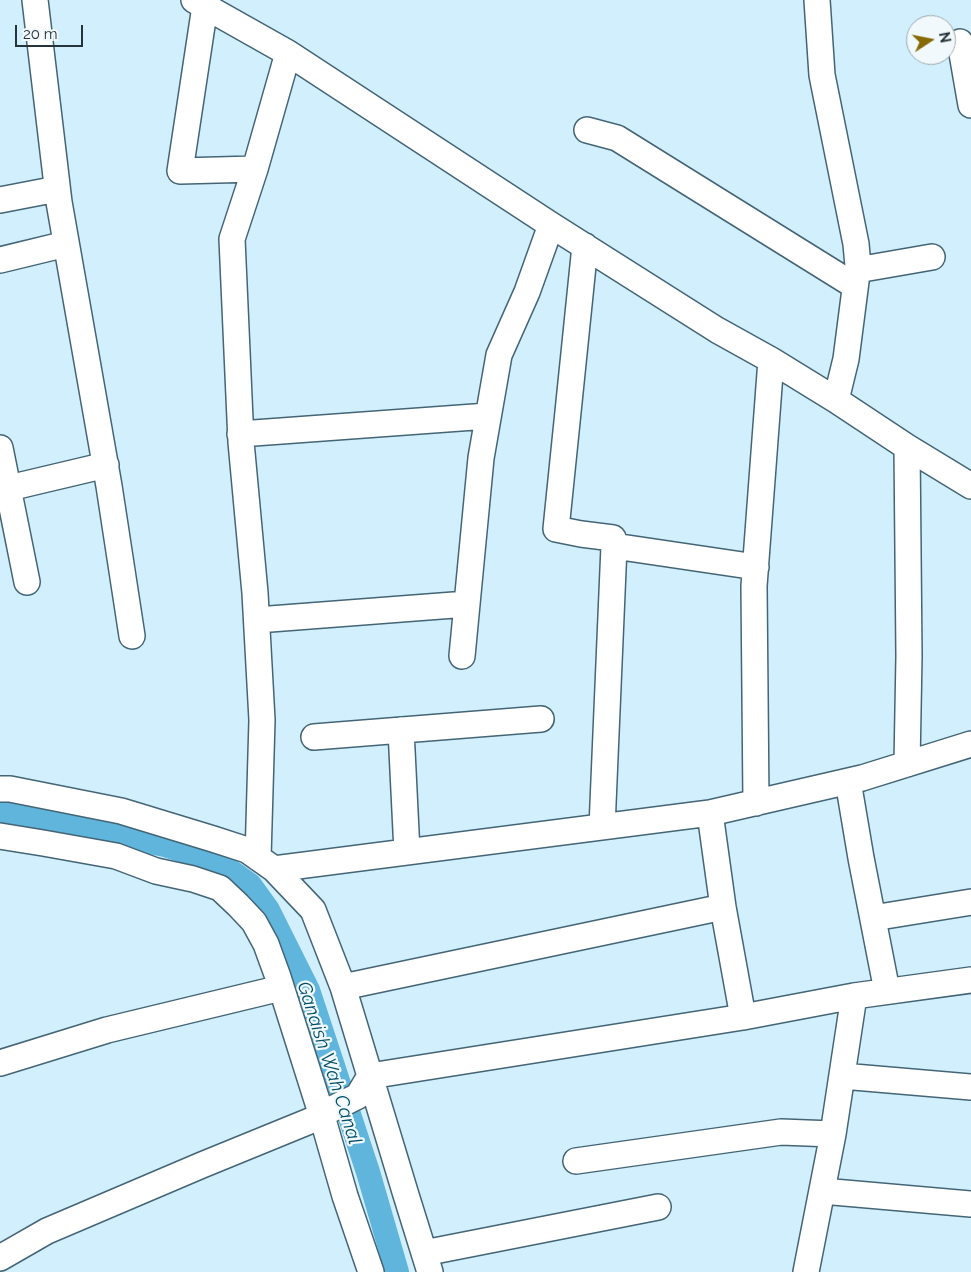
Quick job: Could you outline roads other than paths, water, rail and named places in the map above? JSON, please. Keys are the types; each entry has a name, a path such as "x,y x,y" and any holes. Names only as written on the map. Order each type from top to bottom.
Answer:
{"street":[{"path":"35,0 57,189 106,465 132,636"},
{"path":"817,0 822,75 856,244 858,266 846,360 836,400"},
{"path":"255,169 180,171 200,3 288,53 551,225 717,330 771,360 836,400 971,486"},
{"path":"960,42 971,105"},
{"path":"266,863 257,620 240,434 232,239 255,169 288,53"},
{"path":"587,130 617,138 856,278 932,257"},
{"path":"0,200 57,189"},
{"path":"462,656 480,458 499,355 527,292 551,225"},
{"path":"0,260 66,244"},
{"path":"585,246 556,529 613,538 602,827"},
{"path":"756,803 754,586 771,360"},
{"path":"240,434 488,416"},
{"path":"907,447 909,656 907,764"},
{"path":"0,448 27,582"},
{"path":"9,488 106,465"},
{"path":"614,546 756,567"},
{"path":"257,620 467,604"},
{"path":"314,736 541,720"},
{"path":"401,730 407,852"},
{"path":"266,863 407,852 710,813 862,778 971,744"},
{"path":"848,781 888,991"},
{"path":"0,789 10,789 121,811 247,850 266,863 313,910 343,987 364,1086 427,1262 658,1207"},
{"path":"710,813 723,907 743,1017"},
{"path":"0,836 116,856 156,871 220,888 254,922 266,944 325,1114 345,1196 371,1272"},
{"path":"873,918 971,902"},
{"path":"343,987 723,907"},
{"path":"0,1258 47,1231 325,1114 364,1086 854,996 971,980"},
{"path":"0,1063 107,1030 281,988"},
{"path":"806,1272 833,1134 854,996"},
{"path":"842,1076 971,1087"},
{"path":"576,1161 781,1132 833,1134"},
{"path":"822,1192 971,1204"}],"waterway":[{"name":"Ganaish Wah Canal","path":"0,813 165,845 218,862 250,885 268,910 308,990 368,1172 397,1272"}]}
